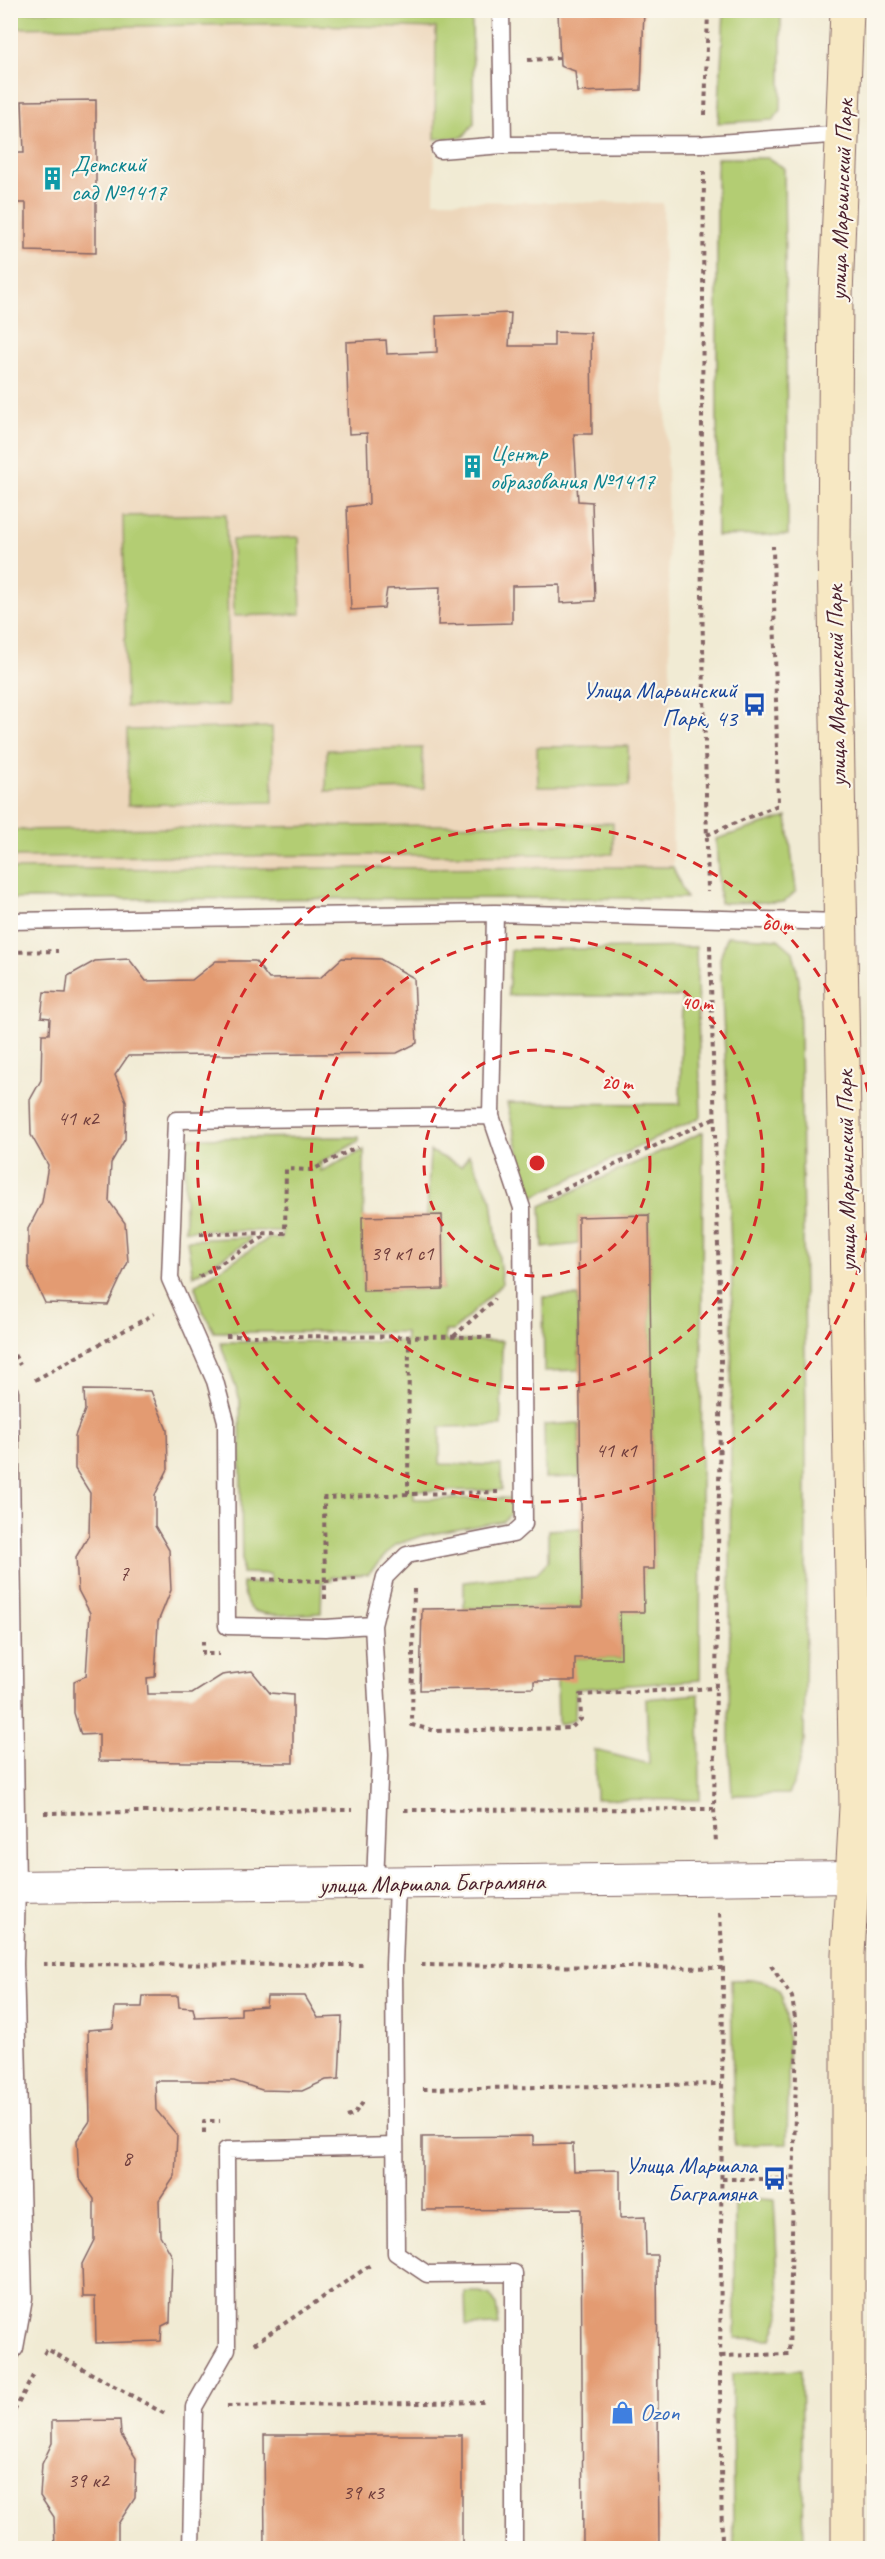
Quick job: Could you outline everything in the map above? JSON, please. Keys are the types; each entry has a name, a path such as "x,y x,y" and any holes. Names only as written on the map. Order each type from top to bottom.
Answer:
{"main road":[{"name":"улица Марьинский Парк","path":"848,10 836,296 834,547 856,1807 848,1954 849,2548"}],"street":[{"name":"улица Маршала Баграмяна","path":"14,1887 853,1877"}],"lane":[{"path":"501,10 503,145"},
{"path":"440,150 503,145 704,144 844,134"},
{"path":"495,913 491,1116 522,1208 524,1524 513,1534 407,1555 385,1577 373,1625 386,1884 394,1965 396,2253 428,2274 514,2273 514,2548"},
{"path":"10,921 495,913 841,922"},
{"path":"373,1625 325,1628 227,1626 226,1421 215,1381 170,1279 176,1120 491,1116"},
{"path":"10,1392 15,1964 24,2298 15,2348 10,2355"},
{"path":"191,2548 194,2407 227,2349 226,2150 395,2146"}],"path":[{"path":"524,60 558,58"},
{"path":"707,835 778,805 773,546"},
{"path":"10,952 70,951"},
{"path":"172,1234 285,1233 286,1169 312,1170 366,1142 366,1117"},
{"path":"522,1208 714,1118"},
{"path":"176,1291 269,1233"},
{"path":"196,1336 522,1337"},
{"path":"408,1494 409,1337"},
{"path":"325,1628 324,1498 524,1492"},
{"path":"226,1579 325,1581 414,1576 412,1725 436,1731 571,1728 581,1719 580,1695 716,1688"},
{"path":"15,1964 723,1968 720,2356 722,2548"},
{"path":"720,2356 789,2355 797,2032 792,1997 770,1964"},
{"path":"365,1965 365,1976"},
{"path":"415,2089 722,2084"},
{"path":"340,2119 353,2115 365,2102 365,2090"},
{"path":"204,2145 204,2121 226,2121"},
{"path":"722,2179 792,2179"},
{"path":"227,2349 245,2350 373,2263 396,2253"},
{"path":"42,2359 47,2349 165,2413 194,2407 491,2402 514,2404"},
{"path":"10,2419 37,2369"},
{"path":"165,2424 167,2407"}],"shaded area":[{"path":"273,24 437,28 434,201 663,203 673,867 11,869 10,28"}],"green space":[{"path":"86,10 467,11 472,18 474,123 463,137 435,139 436,28 273,24 11,28 11,12"},
{"path":"724,11 781,11 781,110 773,120 718,123"},
{"path":"717,158 768,158 784,168 788,535 717,536"},
{"path":"226,514 229,705 126,707 123,516"},
{"path":"299,537 301,614 234,616 232,540"},
{"path":"272,727 273,802 128,805 127,730"},
{"path":"628,746 629,786 538,787 537,747"},
{"path":"422,748 424,789 326,791 327,750"},
{"path":"787,817 796,891 784,902 720,903 716,839"},
{"path":"613,823 613,854 11,857 11,830"},
{"path":"673,867 686,898 10,899 11,869"},
{"path":"727,936 778,939 793,952 799,979 806,1416 806,1624 804,1742 795,1780 788,1794 732,1795 729,1741 732,1291 726,1072 720,959"},
{"path":"696,947 701,1117 530,1198 507,1103 680,1104 682,997 508,995 511,950"},
{"path":"703,1132 700,1680 576,1689 575,1718 558,1724 557,1680 575,1658 621,1658 620,1612 643,1612 643,1569 654,1568 649,1215 578,1217 578,1244 543,1248 541,1206"},
{"path":"359,1137 359,1141 318,1164 321,1164 321,1171 364,1150 363,1291 443,1289 442,1216 427,1215 430,1151 461,1166 469,1155 492,1200 502,1284 453,1331 445,1331 445,1341 502,1341 501,1426 440,1427 440,1464 501,1465 502,1490 414,1491 414,1499 515,1498 514,1511 503,1521 421,1536 395,1545 368,1574 331,1577 331,1581 322,1582 321,1613 267,1614 253,1610 248,1605 242,1583 269,1583 270,1574 242,1573 240,1400 220,1342 406,1341 405,1332 214,1332 200,1305 195,1285 269,1238 281,1239 282,1231 185,1230 185,1138"},
{"path":"250,1237 249,1241 193,1276 187,1240"},
{"path":"578,1296 579,1370 544,1371 543,1297"},
{"path":"579,1423 580,1477 545,1478 544,1425"},
{"path":"581,1528 582,1607 464,1608 464,1582 536,1574 548,1561 548,1530"},
{"path":"699,1694 700,1800 596,1799 595,1750 649,1764 646,1699"},
{"path":"731,1980 756,1980 769,1983 779,1991 783,2002 788,2041 787,2144 734,2145"},
{"path":"735,2197 774,2200 780,2316 772,2339 735,2338"},
{"path":"465,2292 490,2295 496,2304 499,2325 466,2326"},
{"path":"801,2370 804,2548 733,2548 732,2374"}],"building":[{"path":"558,10 644,10 641,90 577,92 575,71 560,66"},
{"name":"Детский сад №1417","path":"96,100 96,253 26,251 26,203 10,203 10,153 24,153 22,101"},
{"name":"Центр образования №1417","path":"511,313 509,346 554,346 554,332 591,333 592,434 574,434 578,501 592,502 595,601 560,603 560,585 512,586 512,623 438,625 440,587 387,589 384,608 351,610 347,507 369,504 367,433 349,434 346,342 386,340 387,354 437,352 436,316"},
{"path":"342,958 380,959 414,978 417,1043 397,1053 128,1056 115,1075 126,1101 125,1139 111,1163 109,1201 125,1223 128,1262 108,1305 45,1303 28,1266 28,1229 42,1202 48,1165 31,1135 30,1100 41,1080 42,1034 49,1034 50,1018 41,1017 44,992 66,993 68,976 95,961 129,959 146,981 192,980 216,961 255,961 269,979 320,978"},
{"path":"442,1215 443,1289 363,1291 362,1217"},
{"path":"649,1215 654,1569 643,1569 644,1612 620,1612 621,1658 575,1658 575,1681 534,1681 534,1688 420,1690 422,1609 582,1607 578,1217"},
{"path":"84,1390 151,1391 167,1430 168,1469 155,1495 155,1526 169,1550 171,1590 158,1622 155,1677 147,1678 148,1694 192,1694 222,1675 252,1671 270,1693 293,1695 293,1763 99,1761 99,1734 81,1735 74,1713 74,1681 86,1676 90,1613 78,1590 76,1557 89,1535 90,1493 75,1469 75,1436 85,1410"},
{"path":"143,1996 178,1996 179,2007 193,2008 195,2017 241,2015 241,2008 266,2006 267,1996 305,1996 318,2018 342,2017 339,2079 326,2080 302,2091 262,2090 234,2081 155,2081 156,2110 177,2135 175,2176 159,2200 160,2235 172,2256 170,2322 162,2326 161,2341 96,2343 95,2297 83,2297 82,2264 94,2240 94,2199 79,2178 77,2140 90,2121 88,2030 113,2028 115,2007 142,2007"},
{"path":"533,2136 533,2145 573,2144 574,2171 620,2170 620,2218 645,2217 646,2255 657,2255 659,2548 583,2548 581,2209 422,2210 422,2137"},
{"path":"120,2420 121,2435 136,2458 135,2498 118,2524 118,2548 55,2548 54,2517 40,2496 42,2464 52,2443 52,2421"},
{"path":"264,2435 462,2435 462,2548 265,2548"}],"place":[{"name":"Детский сад №1417","path":"53,178"},
{"name":"Центр образования №1417","path":"472,467"},
{"name":"Улица Марьинский Парк, 43","path":"755,704"},
{"name":"Улица Маршала Баграмяна","path":"775,2179"},
{"name":"Ozon","path":"622,2412"}]}
